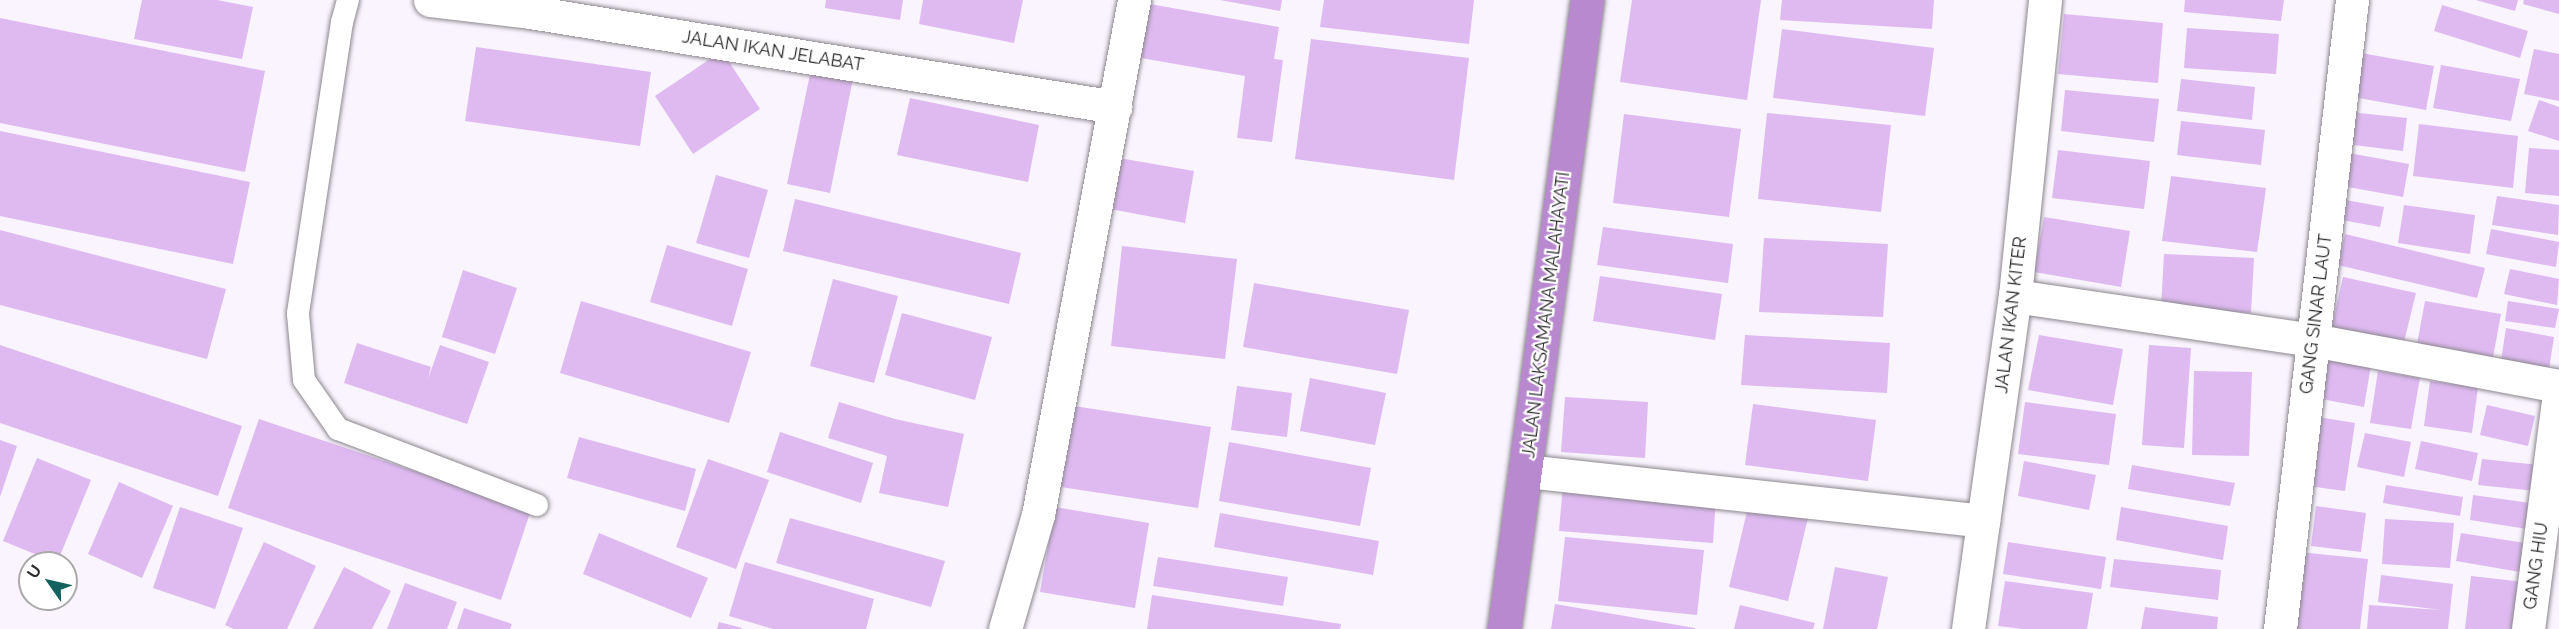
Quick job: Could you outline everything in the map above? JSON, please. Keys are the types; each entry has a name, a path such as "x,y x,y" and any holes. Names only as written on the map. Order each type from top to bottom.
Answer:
{"highway":[{"name":"JALAN LAKSAMANA MALAHAYATI","path":"1504,629 1587,0"}],"street":[{"name":"JALAN IKAN JELABAT","path":"430,0 542,14 1114,107"},
{"path":"1005,629 1038,515 1134,0"},
{"name":"JALAN IKAN KITER","path":"1968,629 2015,296 2045,0"},
{"name":"GANG SINAR LAUT","path":"2280,629 2352,0"},
{"path":"2015,296 2313,340 2559,386"},
{"name":"GANG HIU","path":"2528,629 2559,395"},
{"path":"1525,471 1983,521"}],"lane":[{"path":"348,0 342,22 298,314 304,380 338,429 537,505"}],"building":[{"path":"142,0 217,0 253,7 242,59 134,39"},
{"path":"826,0 903,0 900,20 825,8"},
{"path":"923,0 1023,0 1014,43 919,24"},
{"path":"1220,0 1282,0 1280,11"},
{"path":"1324,0 1474,0 1469,44 1320,27"},
{"path":"1632,0 1761,0 1747,100 1620,82"},
{"path":"1782,0 1934,0 1932,29 1780,20"},
{"path":"2185,0 2284,0 2281,21 2184,12"},
{"path":"2476,0 2518,0 2515,11"},
{"path":"2524,0 2559,0 2559,14 2523,4"},
{"path":"1144,3 1279,27 1274,59 1283,60 1272,142 1237,138 1245,76 1135,57"},
{"path":"2442,5 2528,31 2520,58 2434,31"},
{"path":"2064,14 2163,23 2158,83 2058,74"},
{"path":"0,18 265,71 245,172 0,123"},
{"path":"2187,28 2279,34 2276,74 2184,68"},
{"path":"1782,29 1934,48 1925,116 1773,98"},
{"path":"1311,39 1469,58 1454,180 1295,159"},
{"path":"476,47 651,72 640,146 465,121"},
{"path":"2534,49 2559,54 2559,101 2524,94"},
{"path":"722,51 760,109 693,154 655,96"},
{"path":"2361,53 2434,66 2426,110 2353,97"},
{"path":"812,65 854,74 830,193 787,184"},
{"path":"2441,65 2520,79 2511,121 2433,108"},
{"path":"2181,79 2255,87 2252,120 2177,111"},
{"path":"2065,90 2159,99 2154,142 2061,131"},
{"path":"910,98 1039,125 1028,182 897,155"},
{"path":"2539,100 2559,107 2559,141 2528,131"},
{"path":"2349,112 2407,118 2403,151 2345,144"},
{"path":"1767,113 1891,125 1881,212 1758,199"},
{"path":"1624,114 1741,129 1729,217 1613,203"},
{"path":"2181,121 2265,130 2261,165 2177,155"},
{"path":"2419,124 2518,136 2513,188 2413,176"},
{"path":"0,131 250,182 233,264 0,216"},
{"path":"2529,148 2559,150 2559,196 2525,193"},
{"path":"2058,150 2150,161 2144,209 2052,198"},
{"path":"2343,152 2409,164 2403,197 2337,185"},
{"path":"1119,158 1194,171 1185,223 1110,209"},
{"path":"716,175 768,190 749,258 696,243"},
{"path":"2171,176 2266,188 2257,252 2162,241"},
{"path":"2497,196 2559,205 2558,235 2492,225"},
{"path":"795,199 1021,253 1009,304 783,251"},
{"path":"2346,200 2384,207 2380,227 2342,220"},
{"path":"2404,205 2475,215 2470,254 2398,243"},
{"path":"2044,217 2130,231 2121,287 2034,272"},
{"path":"1603,227 1733,244 1728,283 1597,265"},
{"path":"2491,229 2559,242 2556,267 2486,254"},
{"path":"0,230 226,289 207,359 0,305"},
{"path":"2345,234 2485,268 2477,298 2338,265"},
{"path":"1764,238 1888,244 1883,317 1759,312"},
{"path":"667,245 748,269 732,326 650,302"},
{"path":"1122,246 1237,259 1225,359 1111,346"},
{"path":"2164,254 2254,258 2251,313 2161,309"},
{"path":"2510,269 2559,279 2557,305 2504,294"},
{"path":"463,270 517,288 495,354 442,337"},
{"path":"1600,276 1722,294 1715,340 1593,321"},
{"path":"2343,277 2416,293 2403,346 2331,330"},
{"path":"833,279 898,296 874,383 810,366"},
{"path":"1254,283 1409,310 1397,374 1243,347"},
{"path":"581,301 751,352 729,423 560,373"},
{"path":"2425,301 2501,314 2493,357 2417,344"},
{"path":"2508,301 2559,309 2555,328 2505,321"},
{"path":"902,313 992,337 975,400 885,375"},
{"path":"2506,328 2554,337 2549,369 2501,360"},
{"path":"1745,335 1890,343 1887,393 1741,385"},
{"path":"2039,335 2123,349 2113,405 2028,390"},
{"path":"357,343 431,367 428,379 440,345 489,362 467,424 344,383"},
{"path":"0,345 242,426 218,496 0,423"},
{"path":"2149,345 2191,348 2184,448 2142,445"},
{"path":"2323,358 2371,365 2364,407 2316,398"},
{"path":"2194,371 2252,372 2249,456 2192,455"},
{"path":"2378,371 2420,378 2411,429 2370,423"},
{"path":"1310,378 1386,393 1375,445 1300,431"},
{"path":"2430,381 2478,387 2472,433 2424,426"},
{"path":"1237,386 1292,393 1287,437 1231,430"},
{"path":"1565,397 1648,402 1645,458 1561,452"},
{"path":"839,402 895,419 964,434 948,507 879,493 887,456 828,438"},
{"path":"2025,402 2116,414 2109,465 2018,454"},
{"path":"1753,404 1876,420 1868,481 1745,465"},
{"path":"2487,405 2535,416 2528,446 2480,435"},
{"path":"1074,406 1211,427 1198,508 1061,487"},
{"path":"2318,417 2355,423 2345,491 2308,486"},
{"path":"259,419 531,510 501,600 228,508"},
{"path":"780,432 873,463 861,503 767,472"},
{"path":"2365,433 2411,442 2404,477 2357,467"},
{"path":"579,437 696,469 685,511 567,478"},
{"path":"0,440 17,446 0,497"},
{"path":"2421,441 2478,453 2472,481 2415,469"},
{"path":"1229,442 1371,468 1360,526 1219,501"},
{"path":"37,458 91,480 62,551 28,551 3,541"},
{"path":"708,459 769,480 736,569 676,547"},
{"path":"2482,459 2539,465 2536,491 2478,485"},
{"path":"2024,461 2096,475 2089,510 2018,496"},
{"path":"2132,465 2235,483 2230,506 2128,489"},
{"path":"119,482 173,506 142,578 88,554"},
{"path":"1563,484 1716,496 1713,543 1559,531"},
{"path":"2386,485 2463,497 2460,516 2383,503"},
{"path":"2473,495 2530,503 2527,529 2470,520"},
{"path":"1749,503 1808,518 1788,601 1729,587"},
{"path":"2316,506 2366,513 2361,552 2311,546"},
{"path":"180,507 243,528 215,609 153,588"},
{"path":"1055,507 1149,523 1135,608 1040,592"},
{"path":"2121,507 2228,526 2223,560 2116,540"},
{"path":"1220,513 1379,541 1373,575 1214,547"},
{"path":"790,518 945,561 931,607 776,563"},
{"path":"2385,519 2454,523 2450,568 2382,564"},
{"path":"599,533 708,578 691,618 583,574"},
{"path":"2461,533 2525,543 2520,572 2456,561"},
{"path":"1565,537 1704,550 1697,615 1558,601"},
{"path":"264,542 316,566 287,629 234,629 225,625"},
{"path":"2008,542 2106,557 2101,589 2003,574"},
{"path":"2299,552 2368,559 2360,629 2291,629"},
{"path":"1158,557 1288,577 1283,606 1153,586"},
{"path":"2114,559 2221,570 2218,600 2110,587"},
{"path":"745,562 874,599 866,629 773,629 729,616"},
{"path":"344,567 391,591 372,629 313,629"},
{"path":"1835,567 1888,577 1877,629 1823,629"},
{"path":"2381,575 2453,584 2448,629 2367,629 2369,605 2441,610 2378,602"},
{"path":"2471,576 2524,582 2519,629 2465,629"},
{"path":"2005,581 2093,593 2087,629 2023,629 1998,626"},
{"path":"405,583 457,602 447,629 387,629"},
{"path":"1152,595 1341,624 1340,629 1147,629"},
{"path":"1555,604 1695,628 1695,629 1551,629"},
{"path":"1740,605 1815,623 1813,629 1734,629"},
{"path":"2145,607 2218,617 2217,629 2141,629"},
{"path":"464,608 512,624 510,629 457,629"},
{"path":"719,622 742,628 717,629"}]}
